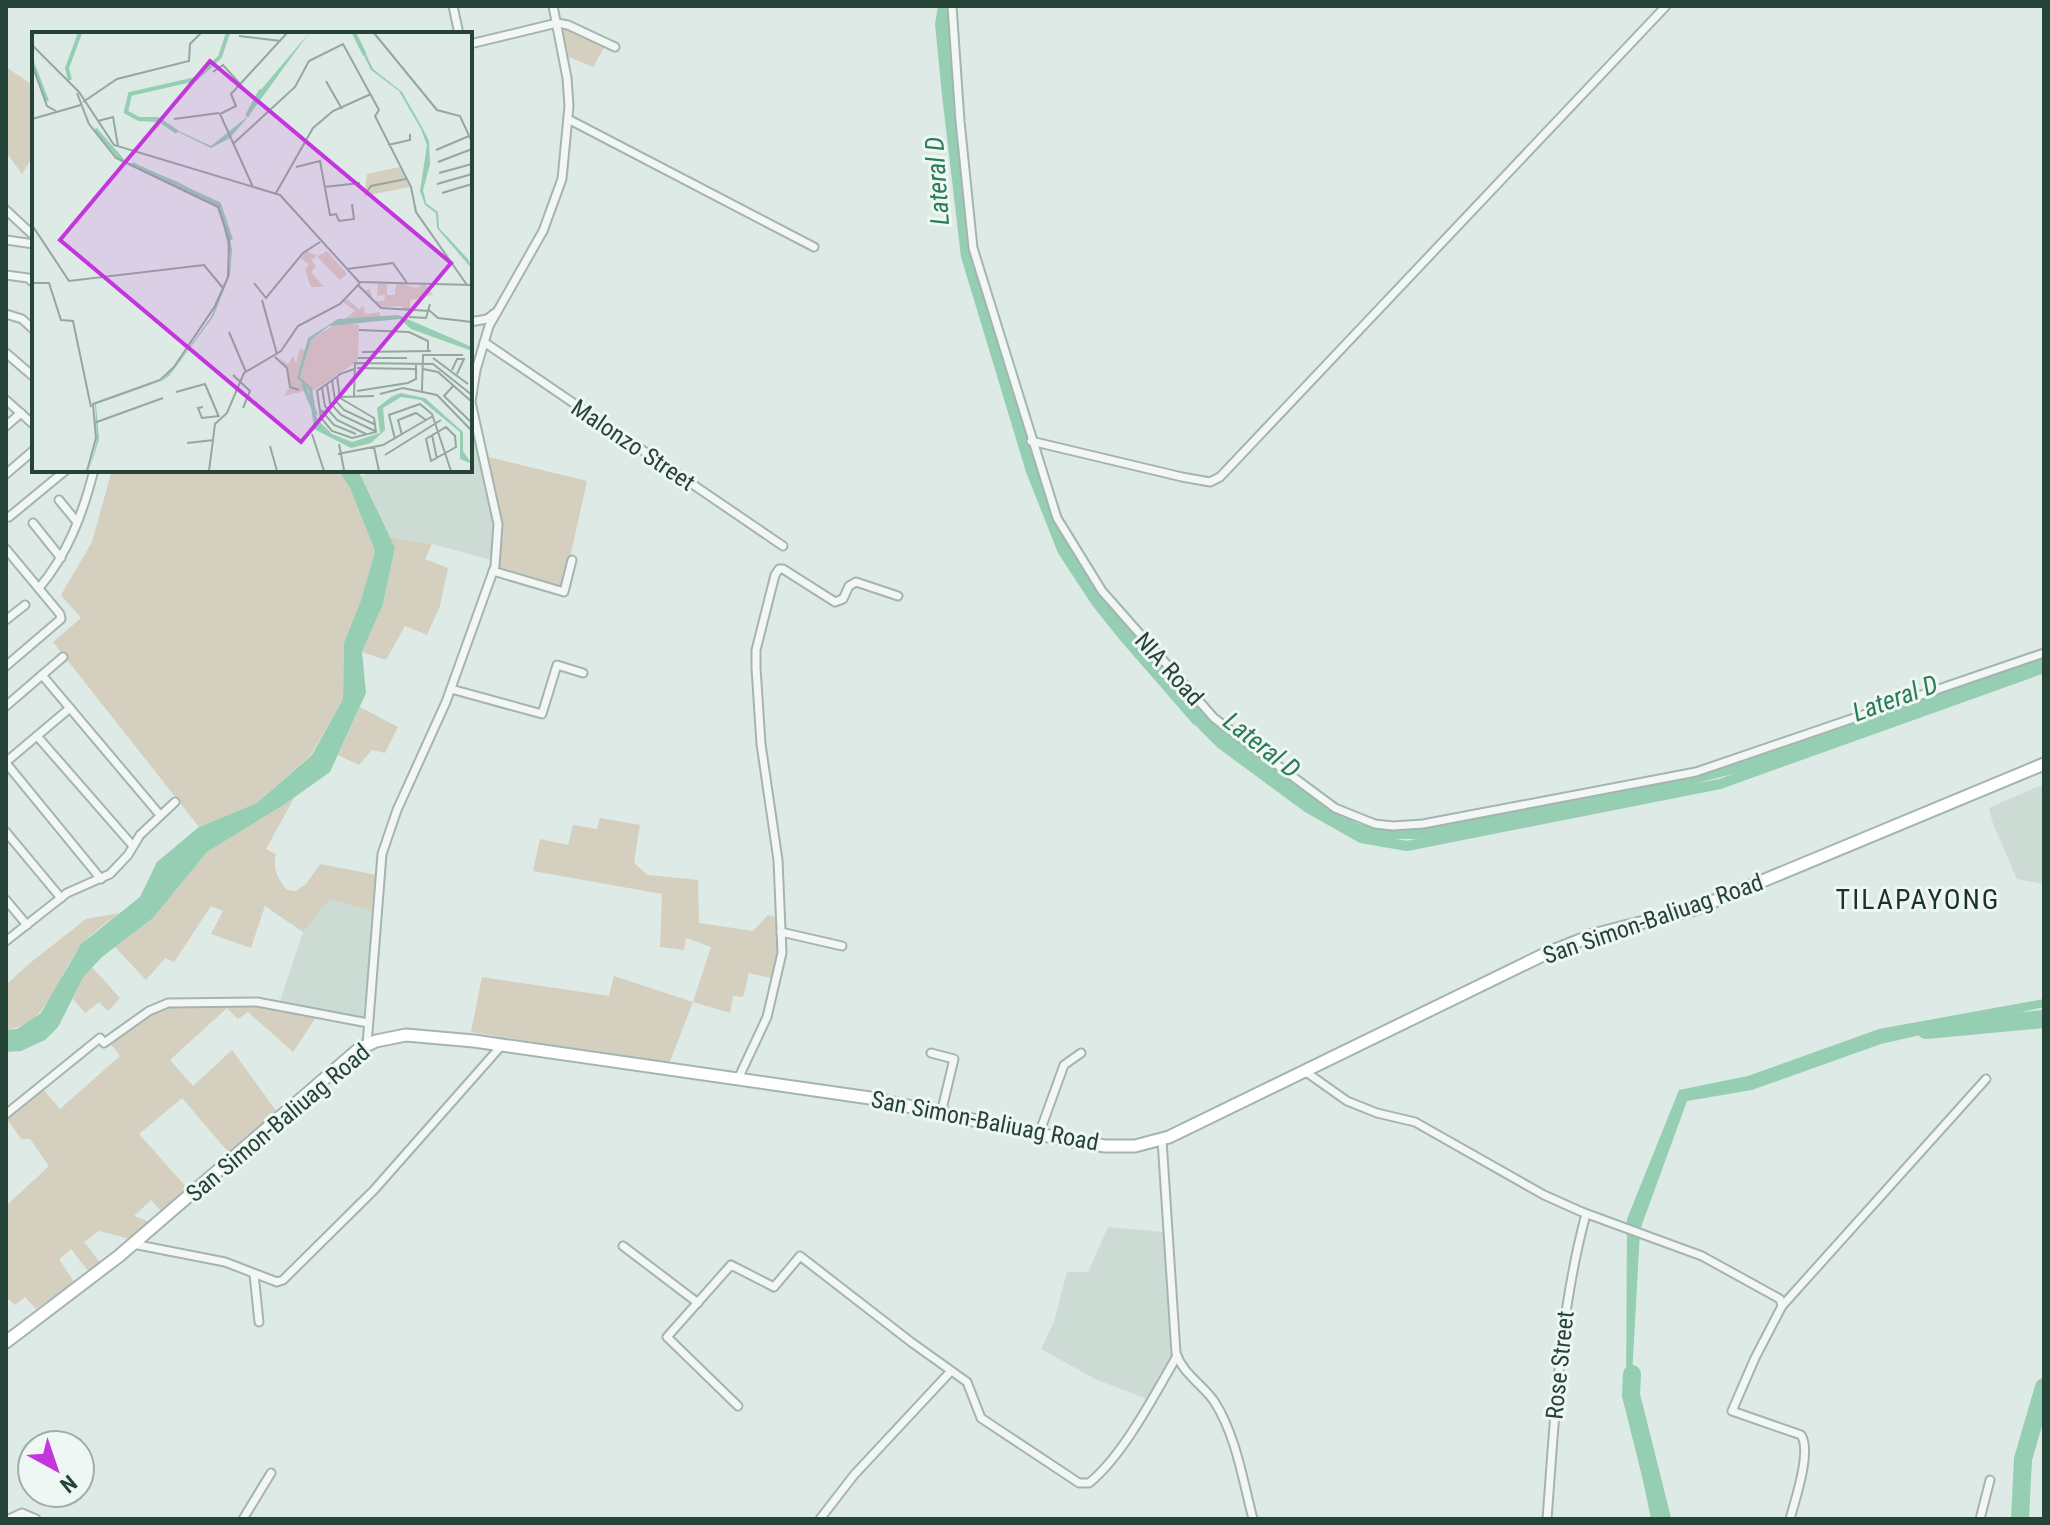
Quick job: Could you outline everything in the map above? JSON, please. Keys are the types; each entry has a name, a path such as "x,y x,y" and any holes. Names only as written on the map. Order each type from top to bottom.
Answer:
{"main road":[{"name":"San Simon-Baliuag Road","path":"6,1342 133,1244 323,1080 376,1041 406,1035 502,1045 870,1098 1105,1146 1135,1146 1162,1140 1545,954 1593,935 1695,909 2044,764"}],"street":[{"path":"453,6 459,32"},
{"path":"472,396 484,342 497,312 543,231 558,196 568,119 567,78 553,6"},
{"name":"NIA Road","path":"952,6 973,248 1057,518 1110,601 1202,706 1318,796 1361,820 1393,826 1423,824 1696,772 2044,653"},
{"path":"1031,441 1182,477 1210,482 1220,477 1666,6"},
{"path":"472,44 557,23 615,47"},
{"path":"568,119 814,247"},
{"path":"6,210 32,234"},
{"path":"6,240 32,244"},
{"path":"6,275 32,281"},
{"path":"472,322 487,319 497,312"},
{"path":"6,314 22,319 32,328"},
{"name":"Malonzo Street","path":"484,342 783,546"},
{"path":"6,353 32,375"},
{"path":"6,400 32,423"},
{"path":"367,1045 382,854 397,810 451,689 493,571 499,539 472,407"},
{"path":"6,426 21,413"},
{"path":"6,474 32,452"},
{"path":"9,517 64,472"},
{"path":"39,588 61,558 93,474"},
{"path":"59,500 77,522"},
{"path":"33,523 61,558"},
{"path":"6,549 60,614 59,621 6,666"},
{"path":"493,571 564,592 572,560"},
{"path":"738,1079 769,1008 782,953 778,860 761,744 756,668 756,650 775,575 783,569 835,602 843,599 849,586 856,582 898,596"},
{"path":"7,617 25,605"},
{"path":"6,706 63,657"},
{"path":"451,689 542,714 557,665 583,673"},
{"path":"42,675 160,815"},
{"path":"70,708 6,763 101,879"},
{"path":"37,736 133,846"},
{"path":"6,941 61,898 110,874 140,835 175,802"},
{"path":"6,832 61,898"},
{"path":"6,900 27,925"},
{"path":"781,932 842,946"},
{"path":"6,1114 100,1038 104,1043 149,1011 168,1003 257,1002 368,1023"},
{"path":"133,1244 225,1262 277,1282 291,1275 384,1179 502,1045"},
{"path":"931,1053 954,1059 941,1113"},
{"path":"1039,1134 1064,1065 1081,1053"},
{"path":"1306,1072 1347,1101 1377,1113 1415,1122 1526,1186 1586,1214 1702,1256 1780,1299 1782,1306"},
{"path":"1790,1519 1806,1452 1805,1440 1801,1435 1732,1411 1755,1358 1782,1306 1986,1079"},
{"path":"1162,1140 1177,1356 1181,1366 1213,1401 1225,1425 1253,1519"},
{"name":"Rose Street","path":"1547,1519 1567,1298 1572,1265 1586,1214"},
{"path":"623,1246 698,1303"},
{"path":"738,1406 667,1337 731,1265 774,1287 800,1256 967,1382 981,1418 1084,1484 1094,1479 1108,1464 1177,1356"},
{"path":"254,1274 259,1322"},
{"path":"820,1519 854,1475 951,1371"},
{"path":"243,1519 271,1473"},
{"path":"1980,1519 1990,1480"},
{"path":"9,1519 22,1513 36,1519"}],"shaded area":[{"name":"Lateral D","path":"938,6 949,6 959,156 970,249 1055,521 1101,593 1200,708 1276,770 1342,815 1359,824 1393,831 1434,826 1709,773 2044,657 2044,663 1763,766 1656,794 1416,839 1385,839 1365,835 1311,808 1216,737 1193,724 1092,605 1058,553 1026,472 961,257 935,24"},
{"path":"562,27 568,27 605,46 593,67 569,57"},
{"path":"6,67 32,85 32,158 22,174 6,152"},
{"path":"472,426 495,524 492,560 432,544 389,537 361,476 376,472 472,472"},
{"path":"489,457 587,481 563,589 499,567 503,527"},
{"path":"111,472 339,472 350,488 375,551 344,643 343,699 311,755 257,803 199,827 53,642 81,618 61,595 92,542"},
{"path":"339,472 359,472 395,548 383,604 362,652 366,693 330,772 207,852 153,918 102,957 84,976 58,1027 45,1040 21,1051 6,1052 6,1030 17,1029 41,1013 81,944 140,897 157,862 199,827 257,803 312,755 343,699 344,643 375,551 350,488"},
{"path":"389,537 432,544 425,559 448,568 440,606 427,635 405,626 386,660 362,652 383,604 395,549"},
{"path":"360,707 398,727 385,753 372,750 359,765 338,755"},
{"path":"2044,784 2044,884 2017,879 1989,808"},
{"path":"294,798 266,849 276,854 275,868 284,886 287,890 296,891 306,884 320,864 377,875 374,912 330,899 303,932 265,906 251,948 211,934 223,911 211,906 174,962 165,958 146,980 115,947 153,918 207,852"},
{"path":"600,818 640,825 634,863 648,875 698,880 699,923 753,931 768,915 777,917 779,954 774,979 749,973 743,997 733,996 730,1013 693,1002 711,947 686,938 684,950 660,947 662,894 533,871 540,839 568,845 573,825 597,829"},
{"path":"330,899 374,912 363,1020 279,1004 303,932"},
{"path":"119,913 81,945 43,1008 21,1026 6,1030 6,985 86,919"},
{"path":"92,967 120,998 108,1011 99,1002 85,1013 73,999"},
{"path":"614,976 693,1002 669,1064 471,1032 482,977 609,996"},
{"path":"2044,999 2044,1007 1881,1044 1752,1090 1687,1101 1640,1230 1631,1395 1662,1519 1651,1519 1626,1396 1627,1219 1679,1090 1748,1076 1879,1029"},
{"path":"257,1005 317,1016 293,1052 248,1012 238,1019 227,1008 170,1060 193,1086 232,1050 277,1112 229,1153 182,1098 139,1134 188,1189 162,1212 151,1200 134,1216 150,1222 130,1239 99,1231 84,1242 100,1262 88,1271 71,1249 59,1259 74,1282 36,1309 25,1297 15,1305 6,1297 6,1206 49,1166 30,1139 21,1139 6,1117 42,1088 60,1109 120,1056 110,1043 152,1013 168,1006"},
{"path":"1108,1227 1165,1232 1174,1356 1149,1400 1095,1379 1041,1349 1054,1322 1067,1272 1088,1272"}],"waterway":[{"name":"Lateral D","path":"1202,725 1221,744 1308,808 1361,838 1407,846 1720,784 2044,668"},
{"path":"1926,1030 2044,1019"},
{"path":"1632,1374 1631,1395 1662,1519"},
{"path":"2020,1519 2023,1459 2044,1387"}],"district":[{"name":"TILAPAYONG","path":"1918,899"}]}
